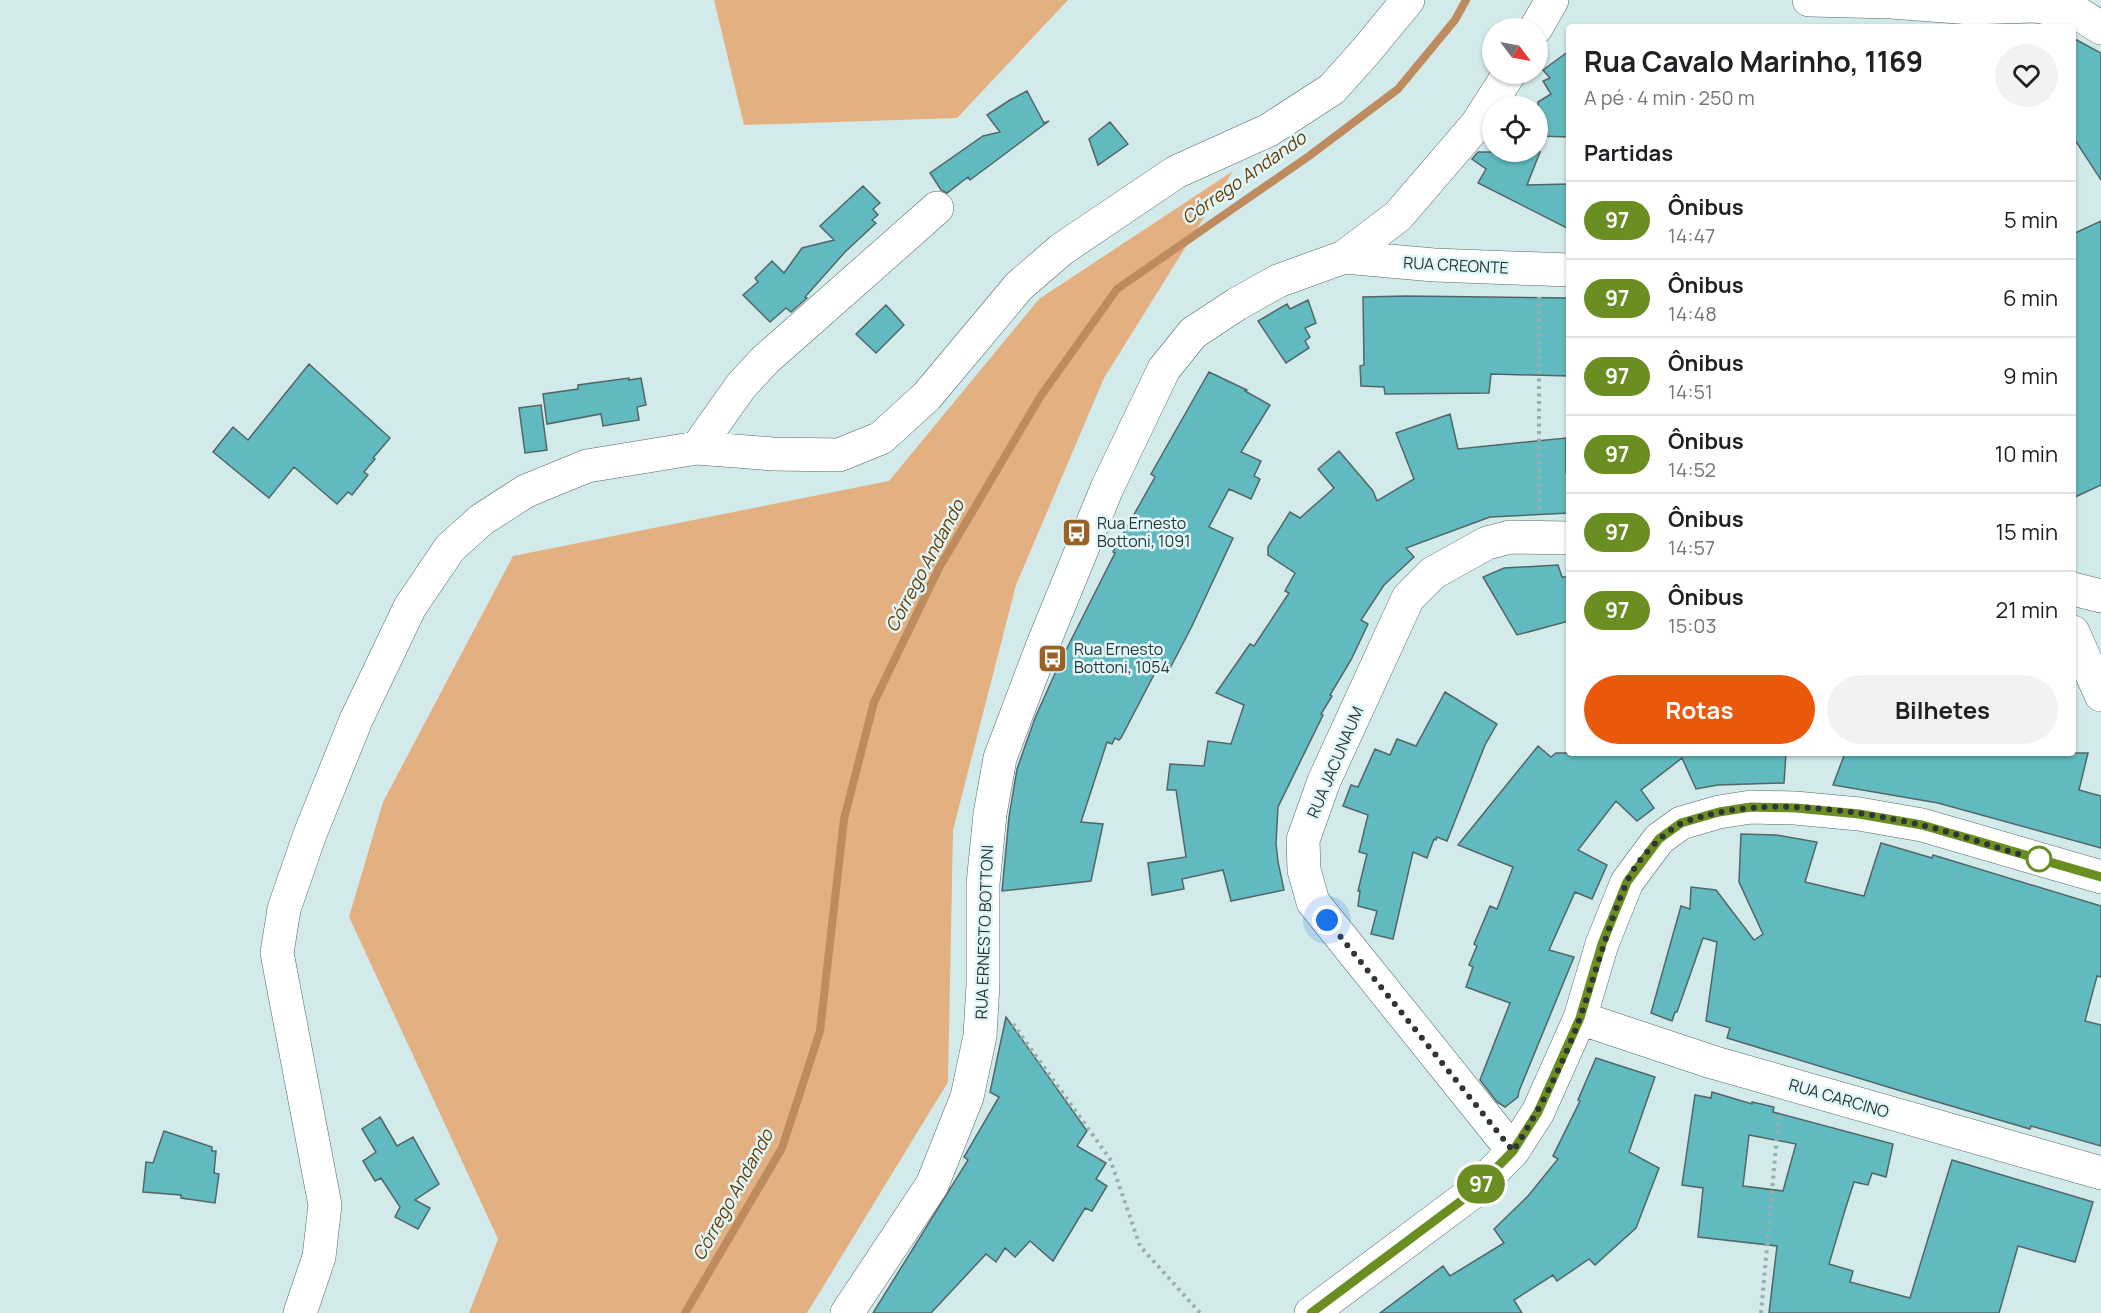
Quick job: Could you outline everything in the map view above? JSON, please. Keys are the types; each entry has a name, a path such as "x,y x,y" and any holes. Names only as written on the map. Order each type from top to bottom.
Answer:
{"street":[{"path":"300,1313 319,1257 325,1205 276,954 284,909 310,834 356,720 410,608 450,548 481,520 526,491 587,466 697,448 773,454 839,455 881,438 927,396 1019,286 1062,249 1176,172 1269,130 1332,89 1408,0"},
{"path":"1542,18 1552,0"},
{"path":"1809,0 1892,2 1971,8 2036,6 2079,14 2101,28"},
{"name":"RUA ERNESTO BOTTONI","path":"848,1313 932,1185 968,1097 980,1036 984,984 983,884 990,814 1000,758 1107,488 1164,369 1194,333 1237,304 1278,280 1344,257 1398,216 1477,124 1503,84"},
{"path":"697,448 741,386 765,360 936,208"},
{"name":"RUA CREONTE","path":"1344,257 1434,265 1554,270"},
{"name":"RUA JACUNAUM","path":"1513,1151 1313,902 1304,870 1304,840 1324,781 1408,598 1433,573 1458,557 1487,543 1510,537 1554,537"},
{"path":"2076,590 2101,596"},
{"path":"2076,639 2101,695"},
{"path":"1311,1313 1473,1192 1513,1151 1538,1112 1580,1018 1602,944 1627,882 1659,839 1681,823 1719,812 1751,807 1796,808 1859,814 1922,825 2101,877"},
{"name":"RUA CARCINO","path":"1580,1018 1712,1062 2101,1173"}],"path":[{"path":"1554,270 1554,537"},
{"path":"984,984 1110,1159 1140,1246 1200,1313"},
{"path":"1761,1313 1782,1082"}],"shaded area":[{"path":"714,0 1068,0 957,118 744,125"},
{"path":"1233,171 1104,378 1016,585 953,830 948,1082 807,1313 469,1313 498,1239 349,917 383,802 513,556 889,481 1039,299"}],"building":[{"path":"2076,40 2101,53 2101,180 2076,142"},
{"path":"1566,53 1566,137 1548,136 1548,96 1551,94 1545,84 1548,84 1550,78 1548,66"},
{"path":"1027,91 1044,123 1049,121 970,180 968,177 947,193 941,190 930,173 983,136 1000,132 987,115"},
{"path":"1110,122 1128,144 1098,165 1089,139"},
{"path":"1478,152 1482,152 1482,162 1536,162 1527,185 1566,184 1566,227 1478,183 1486,169 1472,159"},
{"path":"863,186 880,203 873,209 878,215 872,220 876,223 845,252 805,297 807,298 791,312 786,308 770,322 743,295 758,282 755,278 772,261 784,273 802,248 834,240 820,226"},
{"path":"2101,221 2101,485 2076,497 2076,233"},
{"path":"1363,297 1566,298 1566,376 1491,374 1489,393 1385,394 1384,387 1361,386 1360,366 1364,365"},
{"path":"1308,300 1316,323 1305,328 1310,337 1305,341 1309,348 1286,363 1258,321 1287,304 1290,309"},
{"path":"886,305 904,325 876,353 856,334"},
{"path":"309,364 390,438 373,458 375,459 364,472 368,475 352,495 348,492 337,504 294,467 269,498 213,452 233,427 248,440"},
{"path":"1209,372 1247,390 1245,391 1270,405 1241,452 1261,461 1254,476 1260,479 1251,499 1229,489 1209,527 1233,538 1191,628 1168,672 1158,667 1121,738 1119,740 1115,738 1112,744 1107,742 1081,822 1103,824 1091,881 1002,891 1009,817 1017,769 1035,718 1061,660 1115,553 1113,552 1155,477 1151,474"},
{"path":"629,378 629,380 641,378 646,405 637,407 639,420 603,426 601,414 547,424 543,394 578,389 578,385"},
{"path":"541,405 547,450 525,453 519,408"},
{"path":"1450,414 1458,449 1566,438 1566,513 1490,517 1406,548 1414,557 1384,585 1361,620 1368,624 1351,660 1330,695 1332,696 1321,714 1323,715 1278,807 1276,843 1284,890 1231,901 1223,870 1182,879 1184,889 1152,895 1148,863 1186,857 1176,790 1167,790 1170,764 1204,766 1208,741 1231,744 1244,705 1216,693 1250,644 1254,646 1289,593 1285,591 1295,573 1268,555 1268,547 1290,512 1300,518 1334,488 1318,469 1339,451 1373,491 1377,501 1414,479 1396,433"},
{"path":"1558,565 1562,577 1566,577 1566,622 1517,635 1483,577 1504,568"},
{"path":"1445,692 1497,724 1485,745 1447,841 1437,837 1436,840 1434,839 1427,858 1413,852 1393,939 1371,934 1377,911 1358,906 1360,891 1358,891 1367,854 1359,852 1368,815 1343,806 1351,785 1358,787 1375,749 1390,755 1397,739 1416,746"},
{"path":"1538,746 1551,757 1556,753 1566,753 1566,756 1786,756 1784,783 1718,785 1696,789 1682,758 1641,790 1654,808 1637,821 1616,801 1578,850 1607,865 1592,899 1575,892 1549,950 1574,957 1518,1097 1505,1107 1497,1102 1480,1080 1510,1003 1466,987 1473,967 1469,965 1477,946 1474,944 1490,906 1497,909 1513,867 1458,845"},
{"path":"2076,753 2088,753 2079,790 2101,796 2101,848 1938,803 1833,785 1844,756 2076,756"},
{"path":"1741,834 1776,835 1817,842 1805,882 1864,896 1881,843 1932,858 1933,855 2101,906 2101,977 2097,976 2085,1021 2101,1025 2101,1146 2031,1126 2030,1129 1727,1038 1730,1028 1706,1021 1717,942 1703,938 1672,1021 1651,1013 1681,906 1690,909 1691,887 1716,890 1754,940 1763,934 1739,882"},
{"path":"1006,1017 1087,1131 1077,1146 1106,1163 1096,1179 1107,1186 1092,1211 1085,1208 1053,1261 1030,1241 1015,1257 1005,1248 996,1262 986,1254 931,1313 873,1313 968,1160 964,1157 999,1097 990,1092"},
{"path":"1596,1058 1655,1077 1629,1152 1659,1168 1636,1228 1595,1265 1589,1259 1557,1281 1553,1275 1514,1300 1522,1313 1380,1313 1443,1266 1450,1276 1504,1243 1494,1229 1528,1196 1558,1159 1553,1156 1580,1101 1578,1100"},
{"path":"1712,1092 1752,1104 1752,1102 1774,1107 1773,1112 1893,1144 1886,1177 1872,1173 1868,1185 1854,1182 1845,1210 1829,1264 1853,1271 1850,1282 1910,1298 1952,1160 2093,1202 2075,1262 2018,1246 1999,1313 1769,1313 1777,1246 1698,1237 1703,1188 1682,1185 1695,1095 1711,1098","holes":["1749,1135 1796,1144 1783,1191 1743,1186"]},
{"path":"380,1117 397,1146 413,1137 439,1184 415,1200 430,1208 418,1229 395,1217 400,1207 381,1178 375,1181 363,1161 376,1152 362,1129"},
{"path":"164,1131 212,1147 212,1151 216,1151 214,1173 219,1174 215,1203 181,1198 181,1195 143,1192 146,1162 153,1163"}],"waterway":[{"name":"Córrego Andando","path":"685,1313 782,1148 820,1031 844,819 874,702 939,568 1040,397 1117,289 1309,156 1398,89 1455,20 1466,0"}],"bus line":[{"name":"97","path":"1311,1313 1473,1192 1513,1151 1538,1112 1580,1018 1602,944 1627,882 1659,839 1681,823 1719,812 1751,807 1796,808 1859,814 1922,825 2101,877"}],"place":[{"name":"Rua Ernesto Bottoni, 1091","path":"1076,532"},
{"name":"Rua Ernesto Bottoni, 1054","path":"1053,658"}],"route":[{"path":"1327,920 1513,1151 1538,1112 1580,1018 1602,944 1627,882 1659,839 1681,823 1719,812 1751,807 1796,808 1859,814 1922,825 2039,859"}]}
